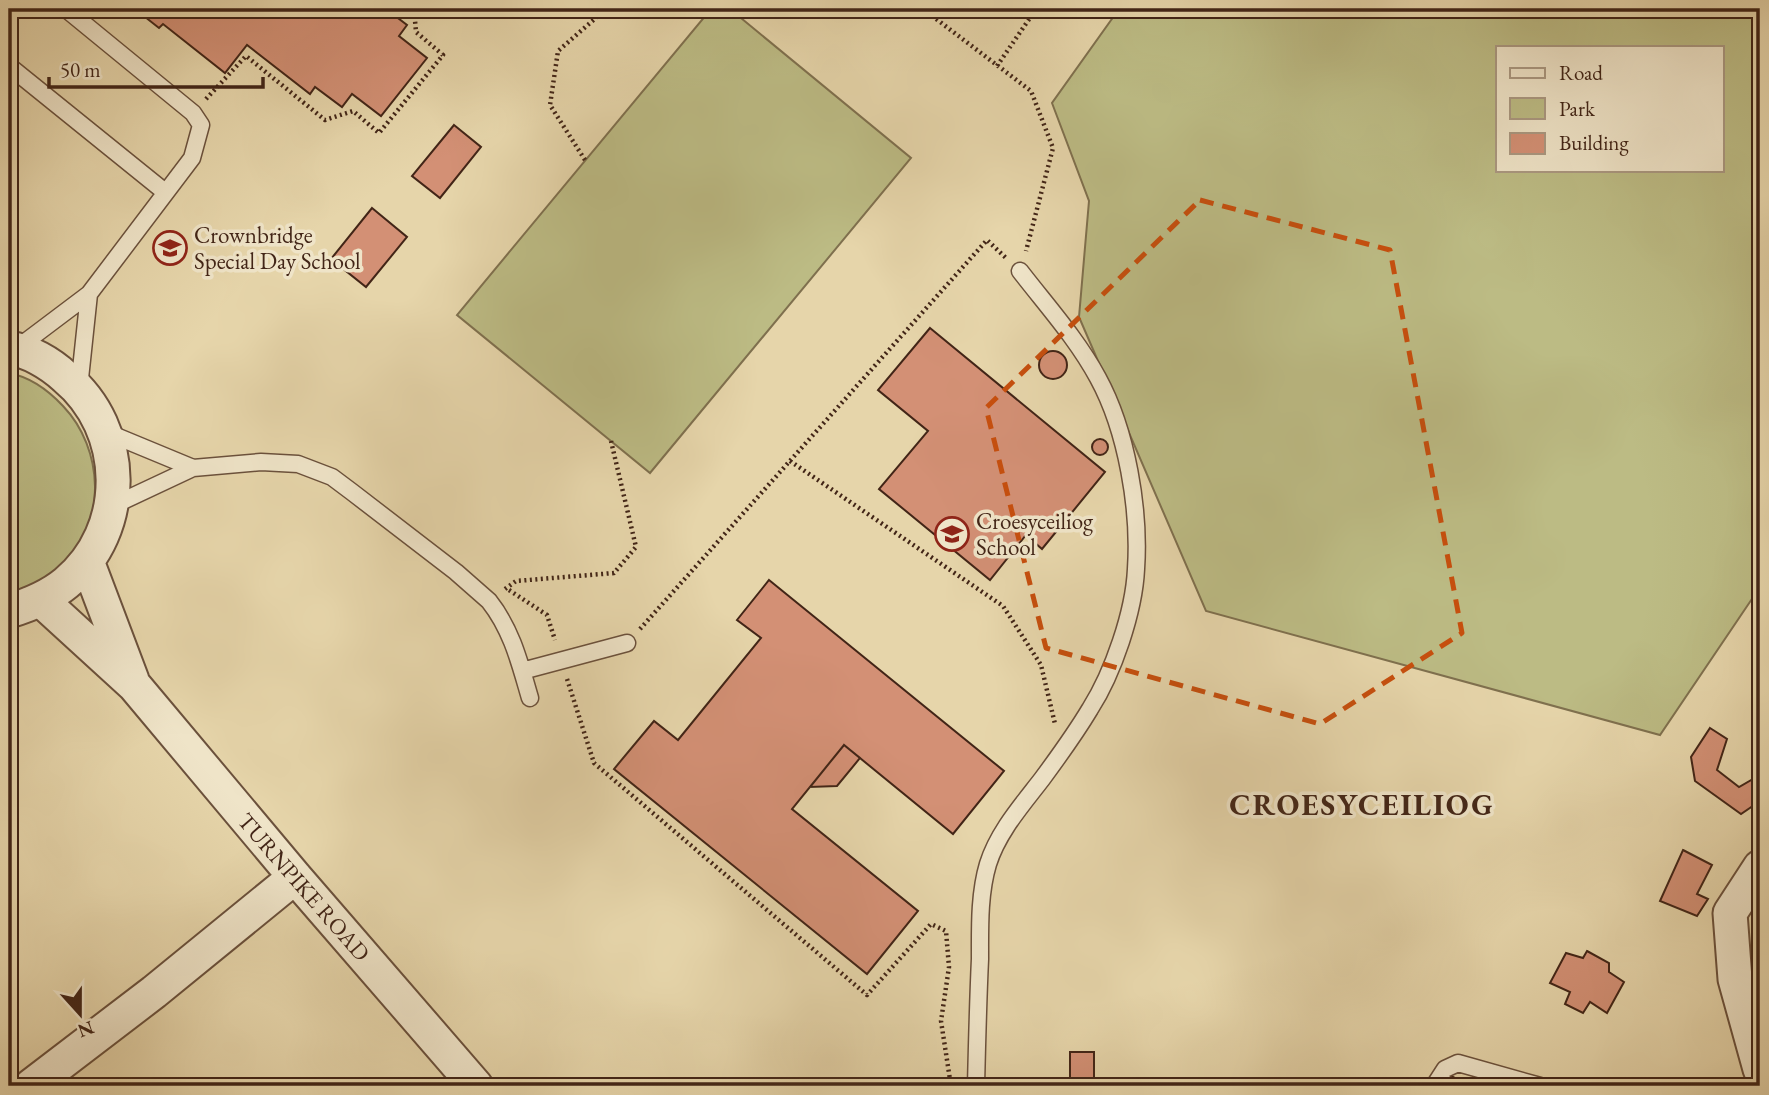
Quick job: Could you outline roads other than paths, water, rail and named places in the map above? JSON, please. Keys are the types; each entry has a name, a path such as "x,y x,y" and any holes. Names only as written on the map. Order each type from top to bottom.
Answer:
{"street":[{"path":"9,611 41,600 66,583 87,561 103,535 112,506 114,468 106,432 95,409 79,388 51,364 13,349"},
{"name":"TURNPIKE ROAD","path":"87,561 134,685"},
{"name":"TURNPIKE ROAD","path":"41,600 134,685 476,1086"},
{"path":"1760,867 1730,913 1735,979 1760,1069"},
{"path":"31,1086 154,992 295,877"}],"lane":[{"path":"13,349 89,294 192,158 201,125 193,113 66,9"},
{"path":"9,66 165,192"},
{"path":"976,1086 980,930 983,886 988,864 996,843 1094,704 1128,615 1136,570 1135,522 1120,431 1100,380 1081,349 1020,271"},
{"path":"79,388 89,294"},
{"path":"106,432 193,468"},
{"path":"112,506 193,468 261,462 286,463 298,464 332,477 416,540 489,601 506,627 530,698"},
{"path":"522,671 627,643"},
{"path":"1434,1086 1445,1069 1458,1063 1540,1086"}],"place":[{"name":"Crownbridge Special Day School","path":"170,248"},
{"name":"Croesyceiliog School","path":"952,534"}],"district":[{"name":"CROESYCEILIOG","path":"1362,805"}]}
